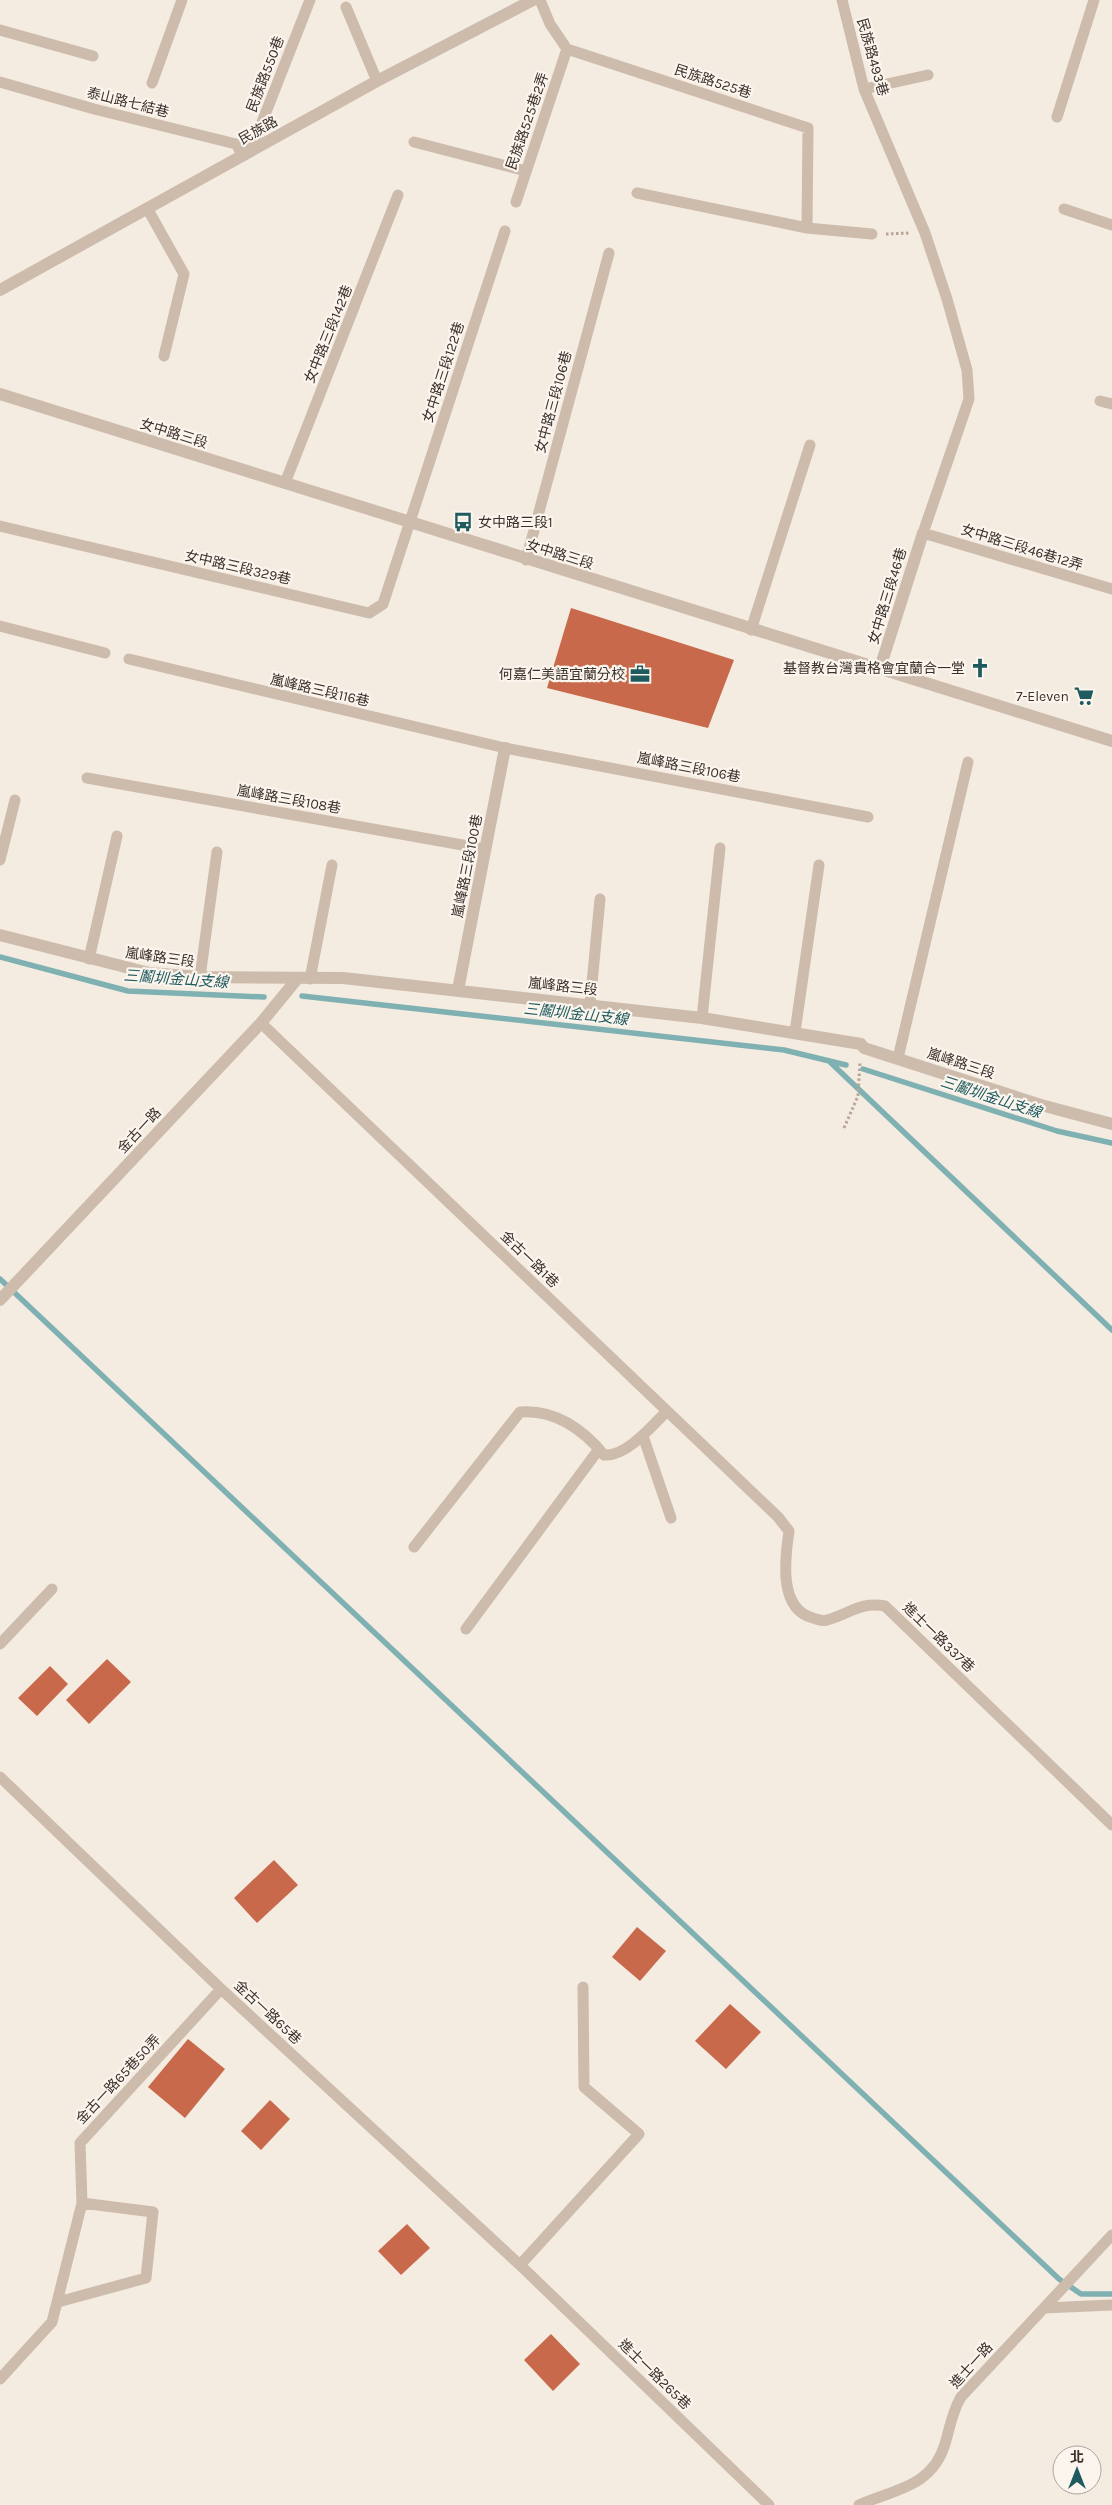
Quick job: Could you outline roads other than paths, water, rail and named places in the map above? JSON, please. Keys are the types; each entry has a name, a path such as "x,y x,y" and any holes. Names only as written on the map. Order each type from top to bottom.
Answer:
{"street":[{"name":"民族路","path":"0,290 377,81 533,0"},
{"name":"女中路三段","path":"0,394 526,560 1112,741"},
{"name":"女中路三段46巷","path":"880,668 923,533"},
{"name":"嵐峰路三段100巷","path":"458,990 505,748"},
{"name":"嵐峰路三段","path":"0,935 149,973 200,977 343,978 590,1004 794,1032 861,1044 864,1048 1041,1105 1112,1124"},
{"name":"金古一路","path":"0,1300 304,979"}],"lane":[{"path":"152,83 182,0"},
{"name":"民族路550巷","path":"242,156 257,135 310,0"},
{"path":"540,0 550,24 567,49"},
{"name":"民族路493巷","path":"842,0 864,89 925,233 947,299 967,370 969,399 923,533"},
{"path":"1057,117 1094,0"},
{"path":"346,7 377,81"},
{"path":"0,30 93,56"},
{"name":"民族路525巷2弄","path":"516,202 567,49"},
{"name":"民族路525巷","path":"567,49 808,128 807,228"},
{"path":"864,89 928,76"},
{"name":"泰山路七結巷","path":"0,82 94,110 236,144 242,156"},
{"path":"414,142 526,171"},
{"path":"636,193 807,228 872,234"},
{"name":"女中路三段142巷","path":"285,483 398,195"},
{"path":"147,208 184,274 164,356"},
{"path":"1064,209 1112,225"},
{"name":"女中路三段122巷","path":"410,522 505,232"},
{"name":"女中路三段106巷","path":"526,560 609,253"},
{"path":"1100,401 1112,404"},
{"path":"751,630 810,445"},
{"name":"女中路三段329巷","path":"0,526 369,613 383,604 410,522"},
{"name":"女中路三段46巷12弄","path":"923,533 1112,589"},
{"path":"0,626 105,653"},
{"name":"嵐峰路三段116巷","path":"129,659 505,748"},
{"name":"嵐峰路三段106巷","path":"505,748 868,817"},
{"path":"898,1058 968,762"},
{"name":"嵐峰路三段108巷","path":"86,778 485,849"},
{"path":"0,860 15,800"},
{"path":"89,959 117,836"},
{"path":"702,1018 720,848"},
{"path":"200,977 217,852"},
{"path":"304,979 332,864"},
{"path":"794,1032 819,864"},
{"path":"590,1004 600,899"},
{"name":"金古一路1巷","path":"261,1023 778,1517"},
{"path":"414,1547 520,1412 535,1411 557,1416 590,1438 604,1454 612,1456 643,1436 667,1411"},
{"path":"643,1436 671,1518"},
{"path":"466,1628 599,1449"},
{"name":"進士一路337巷","path":"778,1517 789,1531 785,1559 789,1596 804,1616 825,1622 871,1603 885,1606 1112,1825"},
{"path":"0,1644 52,1589"},
{"name":"金古一路65巷","path":"0,1777 221,1989 520,2266"},
{"path":"520,2266 639,2134 584,2087 584,1988"},
{"name":"金古一路65巷50弄","path":"0,2379 52,2322 82,2203 80,2144 221,1989"},
{"path":"58,2302 146,2278 153,2212 82,2203"},
{"name":"進士一路","path":"859,2505 922,2479 936,2465 945,2445 952,2411 961,2397 1112,2235"},
{"name":"進士一路265巷","path":"520,2266 769,2505"},
{"path":"1044,2308 1112,2305"}],"waterway":[{"name":"三鬮圳金山支線","path":"0,957 128,991 264,997"},
{"name":"三鬮圳金山支線","path":"302,996 784,1050 846,1065"},
{"path":"830,1062 1112,1330"},
{"name":"三鬮圳金山支線","path":"863,1069 1057,1131 1112,1143"},
{"path":"0,1279 1059,2279 1081,2294 1112,2294"}],"place":[{"name":"女中路三段1","path":"463,522"},
{"name":"基督教台灣貴格會宜蘭合一堂","path":"980,668"},
{"name":"何嘉仁美語宜蘭分校","path":"640,674"},
{"name":"7-Eleven","path":"1084,696"}]}
